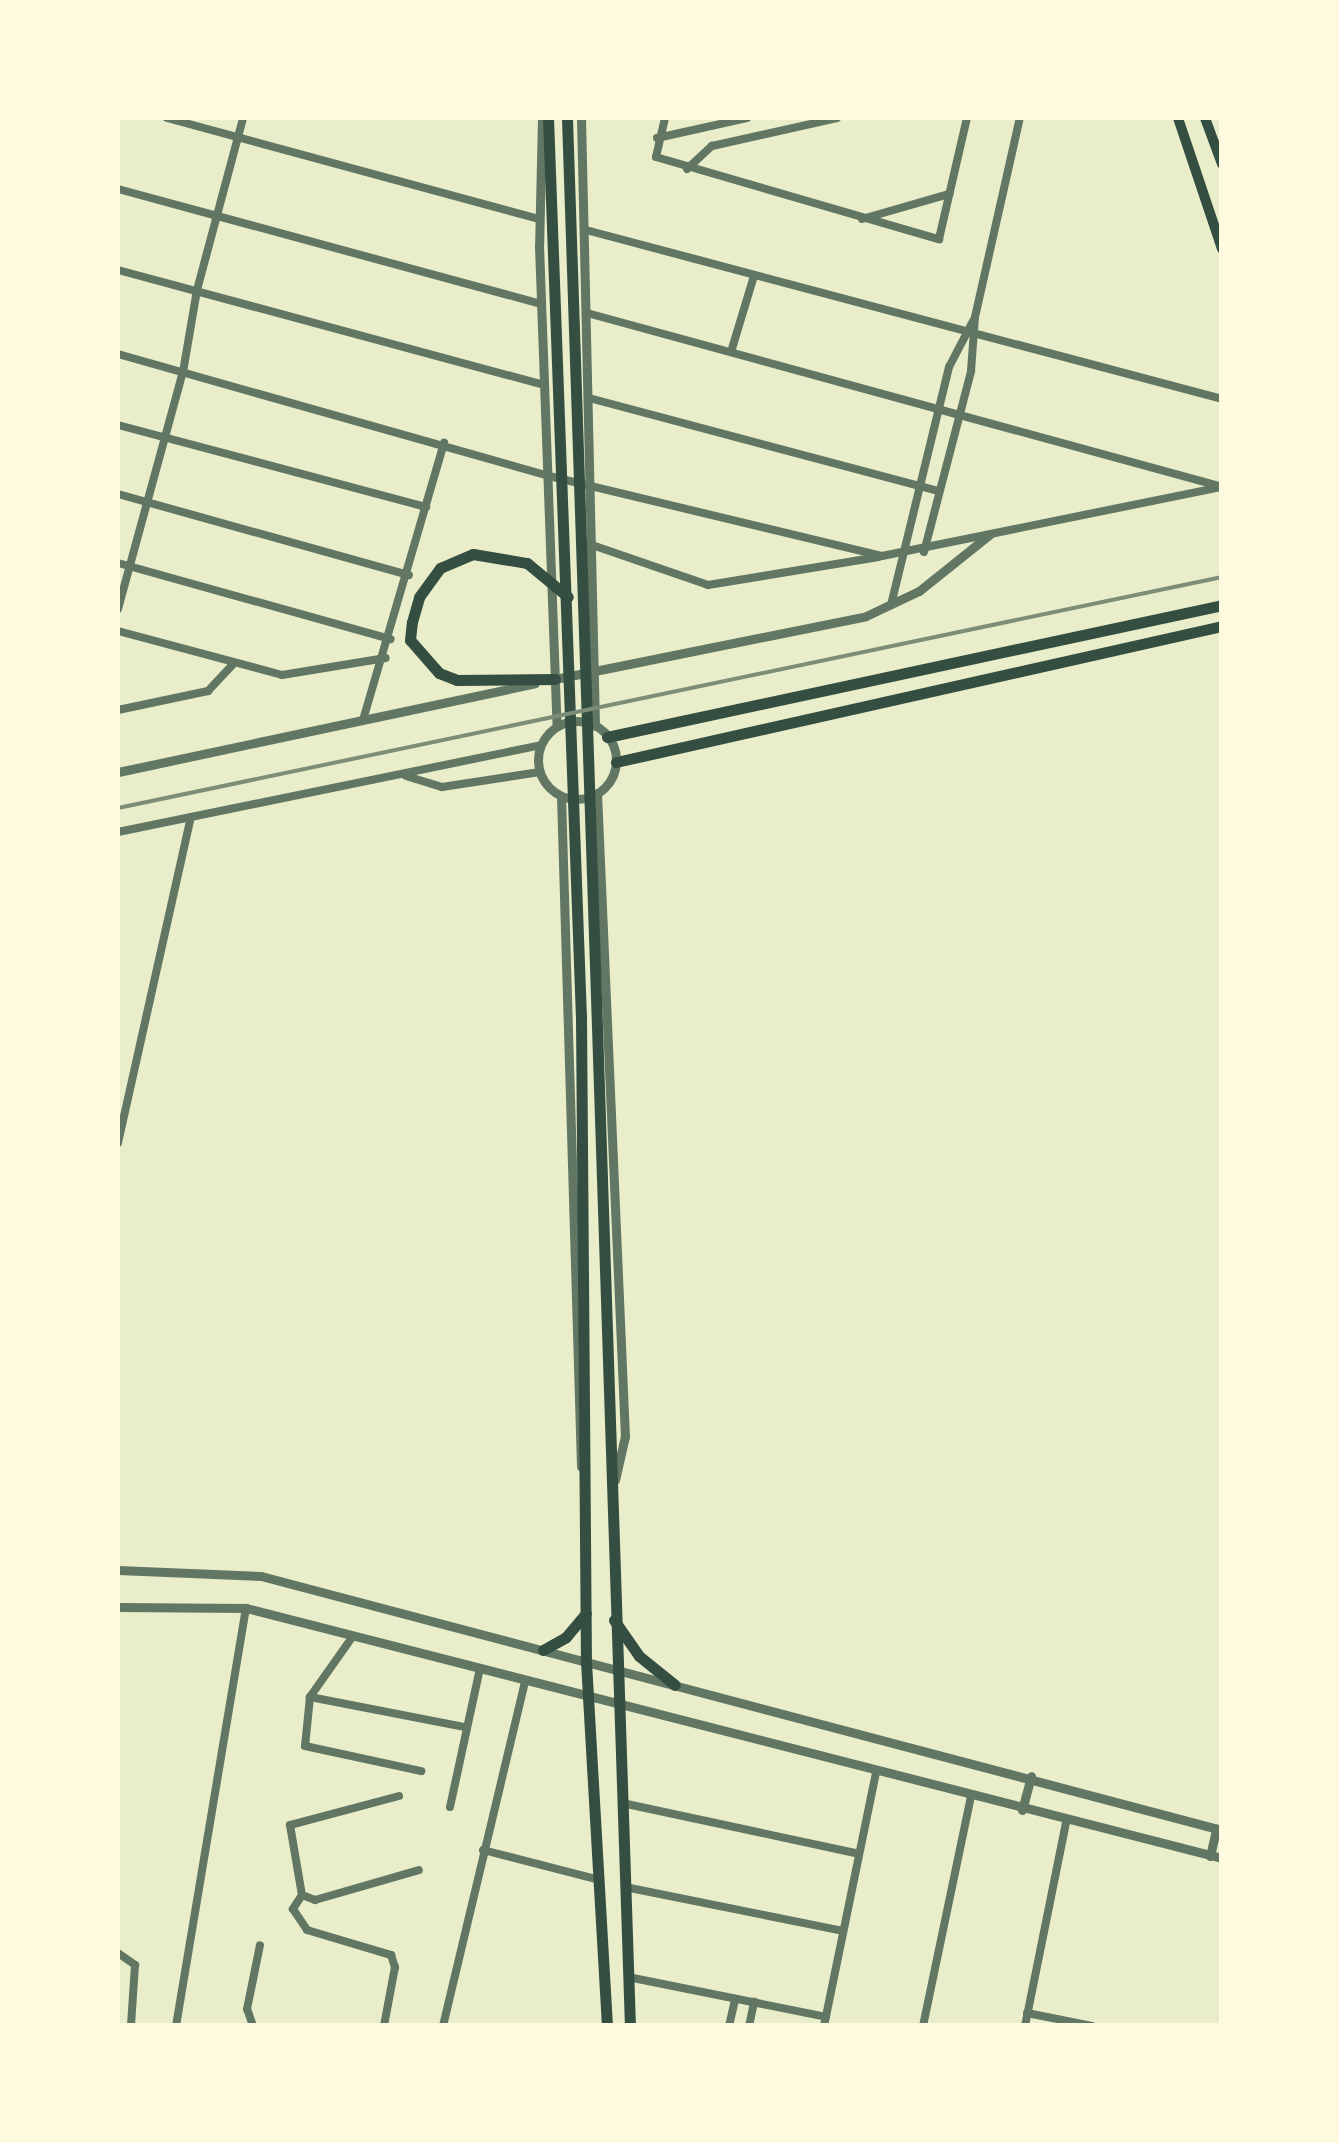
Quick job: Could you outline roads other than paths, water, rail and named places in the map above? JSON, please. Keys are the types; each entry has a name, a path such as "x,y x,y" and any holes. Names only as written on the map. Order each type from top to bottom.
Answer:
{"main road":[{"path":"545,118 547,304 568,598 585,1206 587,1697 607,2026"},
{"path":"567,118 582,309 614,1669 630,2026"},
{"path":"1178,118 1222,249"},
{"path":"1204,118 1222,164"},
{"path":"555,679 457,680 439,673 410,640 419,596 440,568 472,554 501,556 527,564 568,598"},
{"path":"608,736 1222,605"},
{"path":"616,762 1222,626"},
{"path":"1031,668 1037,654 1060,640"},
{"path":"543,1650 566,1637 588,1609"},
{"path":"613,1617 639,1656 675,1685"}],"street":[{"path":"168,118 539,219"},
{"path":"118,609 183,372 197,290 243,118"},
{"path":"118,832 406,776 541,745 557,726 545,386 547,304 539,219 545,118"},
{"path":"581,118 586,230 582,309 592,486 594,726"},
{"path":"666,118 657,138 656,158 859,220 939,239 967,118"},
{"path":"657,138 748,118"},
{"path":"686,169 712,146 833,118"},
{"path":"924,552 958,416 970,336 1018,118"},
{"path":"118,189 547,304"},
{"path":"859,220 949,194"},
{"path":"586,230 970,336 1222,399"},
{"path":"118,270 545,386"},
{"path":"731,352 754,276"},
{"path":"582,309 1222,487"},
{"path":"891,604 937,409 970,336"},
{"path":"118,354 444,443 549,476 882,556"},
{"path":"589,398 939,491"},
{"path":"118,424 426,506"},
{"path":"363,720 386,658 444,443"},
{"path":"592,545 708,585 924,552 1222,487"},
{"path":"118,494 409,574"},
{"path":"907,532 927,536"},
{"path":"118,772 866,616 919,591 989,536"},
{"path":"118,563 391,639"},
{"path":"118,631 282,676 386,658"},
{"path":"118,710 208,692 234,663"},
{"path":"557,726 594,726 608,736 616,762 598,793 625,1436 610,1502"},
{"path":"541,745 540,772 561,796 576,1446 587,1499"},
{"path":"406,776 442,787 540,772"},
{"path":"561,796 598,793"},
{"path":"118,1144 191,817"},
{"path":"562,846 578,837 600,842"},
{"path":"568,1100 590,1109 612,1100"},
{"path":"118,1570 261,1576 1031,1776 1219,1829 1210,1856"},
{"path":"118,1608 246,1608 1066,1822 1222,1858"},
{"path":"176,2026 246,1608"},
{"path":"352,1636 310,1697 304,1746 421,1772"},
{"path":"450,1807 464,1727 480,1668"},
{"path":"443,2026 524,1681"},
{"path":"310,1697 464,1727"},
{"path":"628,1977 754,2002 825,2021 876,1773"},
{"path":"1022,1810 1031,1776"},
{"path":"384,2026 395,1967 391,1954 306,1930 294,1910 302,1895 290,1825 400,1796"},
{"path":"922,2026 971,1797"},
{"path":"622,1802 859,1854"},
{"path":"1025,2026 1066,1822"},
{"path":"483,1850 600,1880"},
{"path":"302,1895 315,1900 418,1870"},
{"path":"626,1887 844,1931"},
{"path":"253,2026 247,2010 260,1945"},
{"path":"118,1953 135,1966 131,2026"},
{"path":"729,2026 735,1999"},
{"path":"749,2026 754,2002"},
{"path":"1027,2012 1092,2026"}],"railway":[{"path":"118,808 1222,577"}]}
